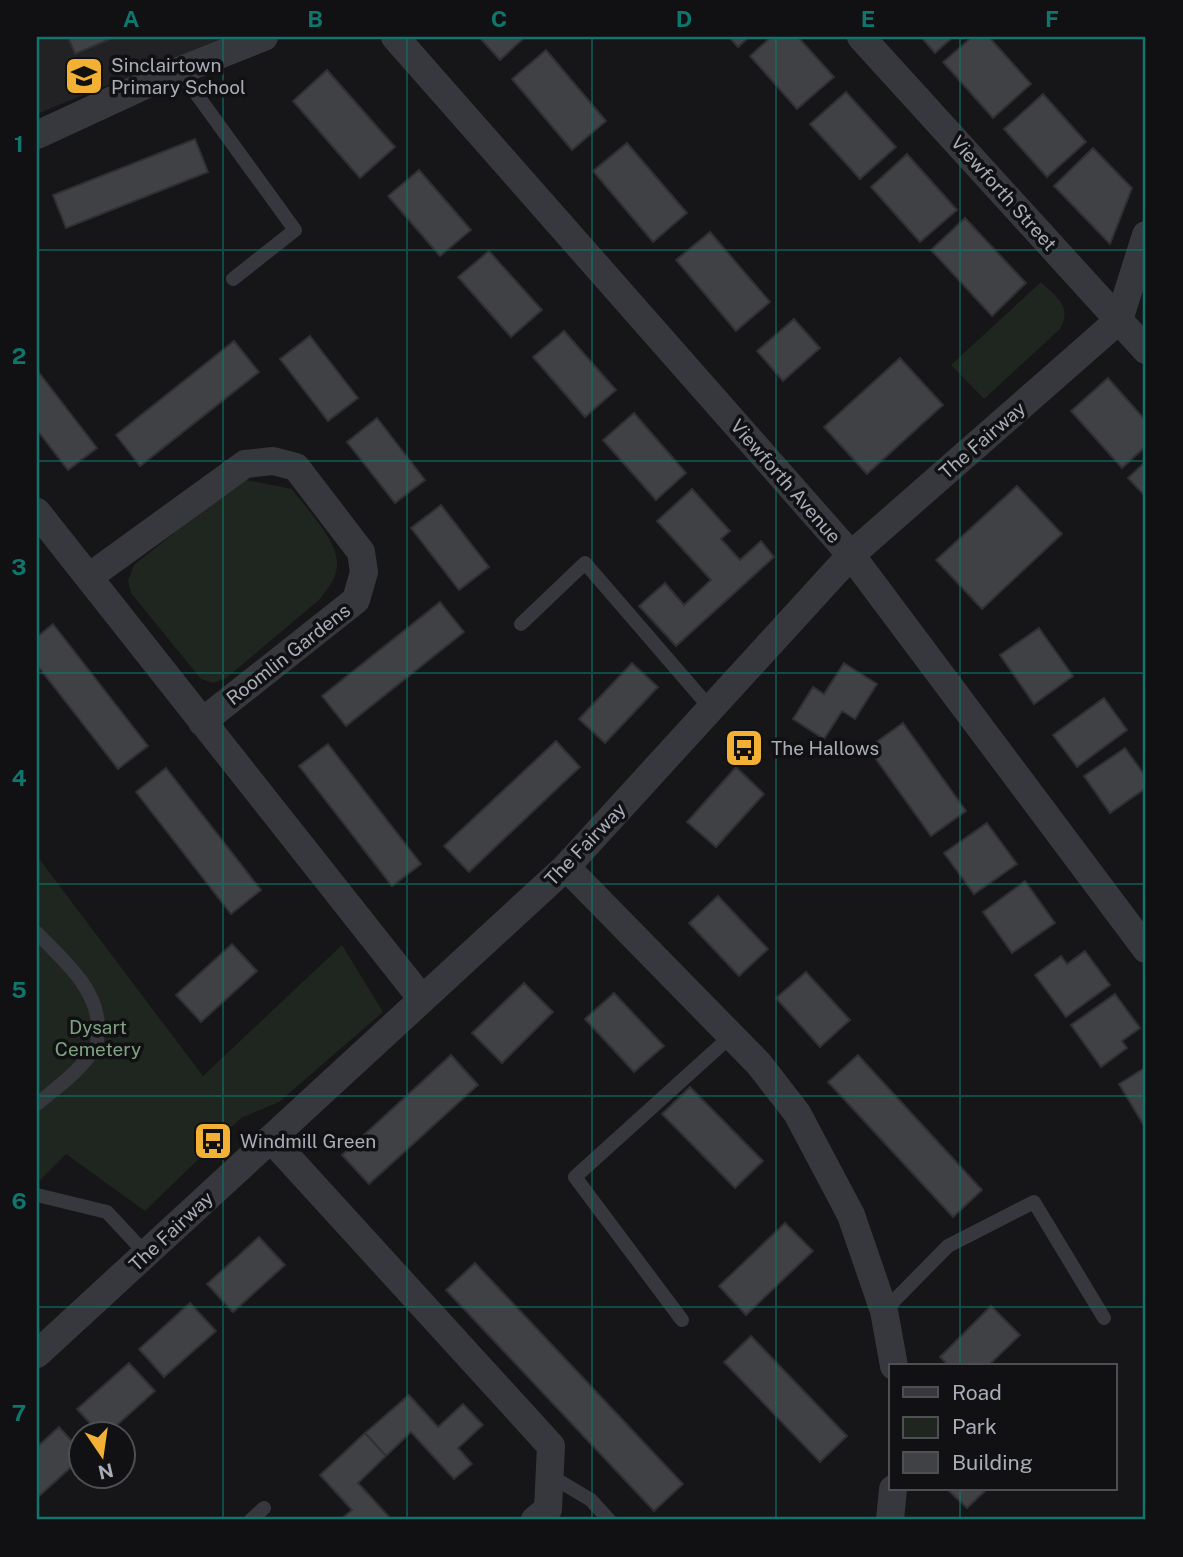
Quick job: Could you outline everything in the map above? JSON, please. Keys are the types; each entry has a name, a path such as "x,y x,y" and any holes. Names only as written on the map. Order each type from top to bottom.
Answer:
{"street":[{"path":"37,135 179,70 264,37"},
{"name":"Viewforth Avenue","path":"395,37 851,555 1146,949"},
{"name":"Viewforth Street","path":"861,37 1146,350"},
{"path":"1119,320 1146,235"},
{"name":"The Fairway","path":"37,1354 566,867 851,555 1119,320"},
{"name":"Roomlin Gardens","path":"89,577 245,464 273,461 296,467 361,552 364,572 356,600 202,722"},
{"path":"37,512 422,999"},
{"path":"566,867 759,1064 797,1113 851,1216 884,1311 894,1364"},
{"path":"271,1139 551,1446 548,1508 535,1520"},
{"path":"890,1520 893,1490"}],"lane":[{"path":"179,70 295,230 233,279"},
{"path":"521,624 585,563 710,709"},
{"path":"37,933 92,996 98,1021 97,1045 68,1077 37,1104"},
{"path":"682,1320 575,1177 731,1036"},
{"path":"37,1195 107,1212 146,1254"},
{"path":"884,1311 948,1246 1034,1202 1104,1318"},
{"path":"549,1475 591,1500 609,1520"},
{"path":"251,1520 264,1508"}],"shaded area":[{"name":"Sinclairtown Primary School","path":"37,37 225,37 37,114"}],"green space":[{"path":"1041,282 1061,302 1064,321 1060,329 984,399 951,365"},
{"path":"241,479 292,489 328,536 337,566 333,580 319,600 225,679 213,683 201,679 131,593 128,581 134,565"},
{"name":"Dysart Cemetery","path":"37,856 203,1076 342,945 383,1012 279,1102 241,1118 145,1211 66,1154 37,1183"}],"building":[{"path":"68,37 115,37 75,54"},
{"path":"479,37 525,37 500,60"},
{"path":"729,37 749,37 738,47"},
{"path":"771,37 798,37 834,77 797,109 750,56"},
{"path":"921,37 953,37 935,53"},
{"path":"972,37 989,37 1031,84 993,118 943,62"},
{"path":"546,50 606,121 572,150 512,79"},
{"path":"327,70 395,147 360,178 293,101"},
{"path":"846,92 896,147 860,179 810,124"},
{"path":"1043,94 1086,142 1047,177 1004,129"},
{"path":"195,139 208,172 66,228 53,195"},
{"path":"627,143 687,213 653,242 593,171"},
{"path":"1093,148 1132,188 1110,244 1054,186"},
{"path":"907,154 957,210 920,242 871,187"},
{"path":"419,170 471,230 440,256 388,196"},
{"path":"965,218 1026,283 992,316 931,250"},
{"path":"710,232 770,302 736,331 676,260"},
{"path":"489,251 542,310 511,337 458,277"},
{"path":"794,319 820,348 783,381 757,351"},
{"path":"564,331 616,390 585,417 533,357"},
{"path":"310,336 358,398 328,421 280,359"},
{"path":"234,341 259,372 140,466 116,435"},
{"path":"900,358 943,405 867,474 824,427"},
{"path":"37,370 97,448 68,470 37,430"},
{"path":"1108,378 1146,421 1146,446 1122,468 1071,411"},
{"path":"634,413 686,473 656,500 603,440"},
{"path":"377,418 425,480 395,503 347,442"},
{"path":"1146,461 1146,497 1128,478"},
{"path":"1017,486 1062,534 982,609 936,560"},
{"path":"692,489 730,531 721,539 740,560 761,541 774,557 676,646 639,606 665,583 684,605 711,580 657,521"},
{"path":"441,505 489,567 459,590 411,528"},
{"path":"440,602 464,632 346,726 322,696"},
{"path":"53,624 148,746 118,769 37,665 37,637"},
{"path":"1039,628 1073,676 1034,704 1000,655"},
{"path":"632,663 658,687 605,743 579,719"},
{"path":"844,663 877,684 855,719 842,711 824,739 793,719 813,687 824,694"},
{"path":"1104,698 1127,730 1077,767 1053,735"},
{"path":"903,723 966,811 931,836 868,748"},
{"path":"556,741 580,767 469,872 444,846"},
{"path":"328,744 421,864 392,886 299,766"},
{"path":"1125,748 1146,777 1146,788 1110,813 1084,776"},
{"path":"736,767 764,794 716,847 687,822"},
{"path":"166,768 261,890 231,914 136,792"},
{"path":"987,823 1017,864 974,894 944,853"},
{"path":"1025,881 1055,923 1012,953 983,912"},
{"path":"718,896 768,949 739,976 689,923"},
{"path":"232,944 257,971 201,1022 176,995"},
{"path":"1085,951 1110,985 1066,1017 1035,975 1061,956 1067,964"},
{"path":"806,972 850,1020 820,1047 776,998"},
{"path":"524,983 553,1012 502,1063 472,1033"},
{"path":"614,993 664,1046 634,1072 585,1019"},
{"path":"1115,994 1140,1028 1122,1041 1127,1048 1101,1067 1071,1025"},
{"path":"451,1055 478,1085 369,1184 342,1155"},
{"path":"858,1055 982,1190 953,1217 828,1082"},
{"path":"1146,1067 1146,1129 1119,1084"},
{"path":"690,1087 763,1161 735,1188 662,1114"},
{"path":"785,1223 813,1251 746,1315 719,1286"},
{"path":"259,1237 285,1265 233,1312 207,1284"},
{"path":"475,1263 683,1484 654,1511 446,1290"},
{"path":"190,1303 216,1331 164,1377 139,1349"},
{"path":"991,1306 1020,1335 990,1364 947,1364 940,1357"},
{"path":"751,1336 847,1436 820,1462 724,1362"},
{"path":"129,1363 155,1391 123,1420 87,1420 77,1409"},
{"path":"409,1395 438,1427 463,1404 483,1425 458,1448 472,1464 454,1479 411,1432 386,1456 365,1433"},
{"path":"59,1427 66,1435 66,1472 37,1498 37,1447"},
{"path":"365,1433 386,1456 358,1483 392,1520 340,1520 352,1510 320,1475"},
{"path":"948,1490 986,1490 967,1508"}],"place":[{"name":"Sinclairtown Primary School","path":"84,76"},
{"name":"The Hallows","path":"744,748"},
{"name":"Windmill Green","path":"213,1141"}]}
